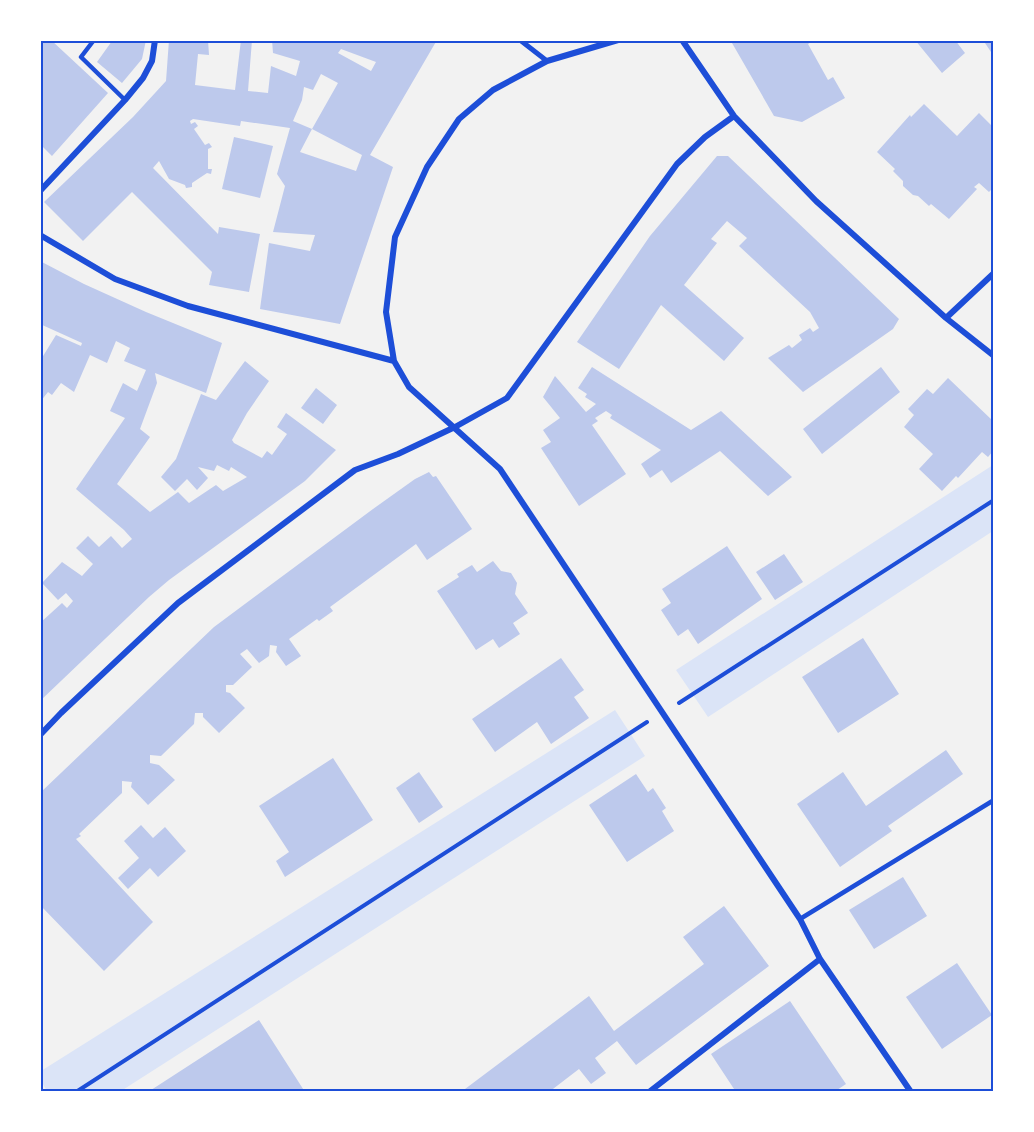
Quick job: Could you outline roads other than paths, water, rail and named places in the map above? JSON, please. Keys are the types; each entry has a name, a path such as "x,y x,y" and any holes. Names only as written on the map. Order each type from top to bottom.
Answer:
{"street":[{"path":"42,186 125,100 143,78 152,61 155,40"},
{"path":"520,40 547,61"},
{"path":"618,40 547,61 493,90 459,119 427,166 394,237 387,312 394,361 409,387 500,469 800,919 820,959 911,1092"},
{"path":"682,40 734,116 816,201 946,318 993,357"},
{"path":"40,735 178,603 355,470 398,454 455,427 507,398 677,164 705,137 734,116"},
{"path":"40,235 115,279 188,306 394,361"},
{"path":"946,318 993,273"},
{"path":"649,1092 820,959"}],"lane":[{"path":"94,40 81,57 125,100"},
{"path":"800,919 993,800"}]}
